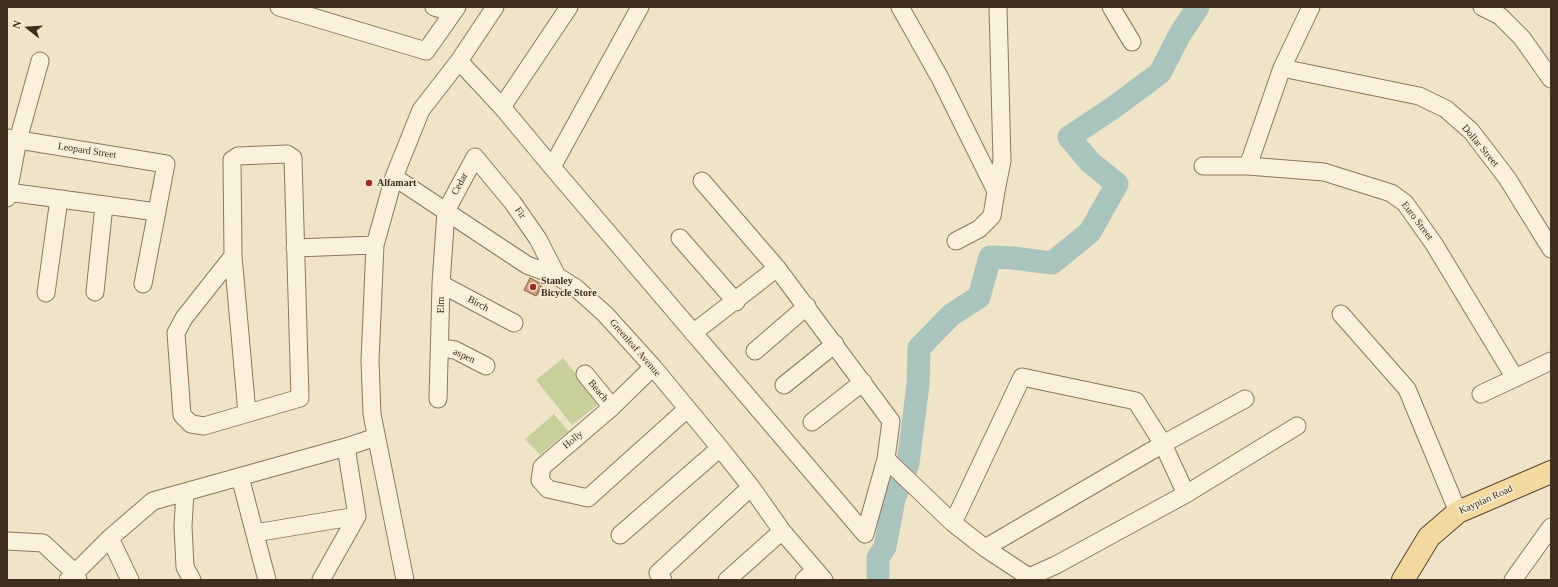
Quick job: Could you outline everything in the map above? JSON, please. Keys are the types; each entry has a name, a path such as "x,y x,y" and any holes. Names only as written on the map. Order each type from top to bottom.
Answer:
{"main road":[{"name":"Kaypian Road","path":"1403,580 1429,537 1458,512 1551,472"}],"street":[{"path":"279,7 426,51 455,10 434,7"},
{"path":"405,580 372,414 370,361 375,245 394,177 421,110 459,62 495,7"},
{"path":"502,107 569,7"},
{"path":"552,167 640,7"},
{"path":"900,7 940,78 996,191"},
{"path":"956,241 979,229 992,216 1002,161 998,7"},
{"path":"1112,7 1132,42"},
{"path":"1248,166 1282,68 1311,7"},
{"path":"1482,7 1500,16 1522,38 1551,79"},
{"path":"40,61 12,139 8,195 59,199 157,212 143,284"},
{"path":"459,62 502,107 693,333 866,534 889,462 891,421 777,268 702,181"},
{"name":"Dollar Street","path":"1282,68 1419,96 1446,109 1471,132 1507,178 1551,248"},
{"name":"Leopard Street","path":"12,139 166,164 157,212"},
{"path":"233,256 184,318 176,333 182,415 191,424 204,426 300,398 293,158 287,154 238,156 232,160 233,256 247,413"},
{"name":"Cedar","path":"446,211 475,157"},
{"name":"Fir","path":"475,157 513,203 538,239 557,276"},
{"name":"Euro Street","path":"1203,166 1248,166 1324,172 1391,193 1405,203 1434,244 1515,378"},
{"name":"Greenleaf Avenue","path":"394,177 528,265 557,276 576,288 605,314 653,367 752,487 814,577"},
{"path":"46,294 59,199"},
{"path":"95,292 104,205"},
{"name":"Elm","path":"438,399 441,284 446,211"},
{"path":"680,238 736,302"},
{"path":"295,248 375,245"},
{"path":"693,333 736,302 777,268"},
{"name":"Birch","path":"441,284 514,323"},
{"path":"755,351 806,306"},
{"path":"1340,314 1407,389 1458,512"},
{"path":"784,385 835,344"},
{"name":"aspen","path":"440,348 455,350 486,366"},
{"path":"1481,394 1551,361"},
{"name":"Holly","path":"653,367 612,407 542,466 540,480 548,489 588,498 687,409"},
{"name":"Beach","path":"585,374 612,407"},
{"path":"952,523 1022,377 1136,401 1164,444 1186,494"},
{"path":"812,422 863,382"},
{"path":"985,548 1164,444 1245,399"},
{"path":"889,462 952,523 985,548 1028,577 1056,565 1186,494 1297,426"},
{"path":"7,541 43,543 74,578 110,538 153,502 346,447 376,437"},
{"path":"321,580 357,516 346,447"},
{"path":"620,535 720,448"},
{"path":"240,477 267,580"},
{"path":"663,580 658,573 752,487"},
{"path":"184,492 182,526 185,567 192,580"},
{"path":"255,533 357,516"},
{"path":"1514,580 1551,526"},
{"path":"727,580 782,530"},
{"path":"110,538 130,580"}],"green space":[{"path":"563,358 600,403 572,425 536,380"},
{"path":"554,414 568,431 540,455 525,439"}],"building":[{"path":"530,278 542,284 536,296 524,290"}],"waterway":[{"path":"878,580 878,558 885,547 894,499 908,463 918,385 919,348 951,315 979,297 990,257 1013,258 1052,263 1090,232 1117,184 1090,162 1069,137 1110,110 1160,73 1180,34 1198,7"}],"place":[{"name":"Alfamart","path":"369,183"},
{"name":"Stanley Bicycle Store","path":"533,287"}]}
